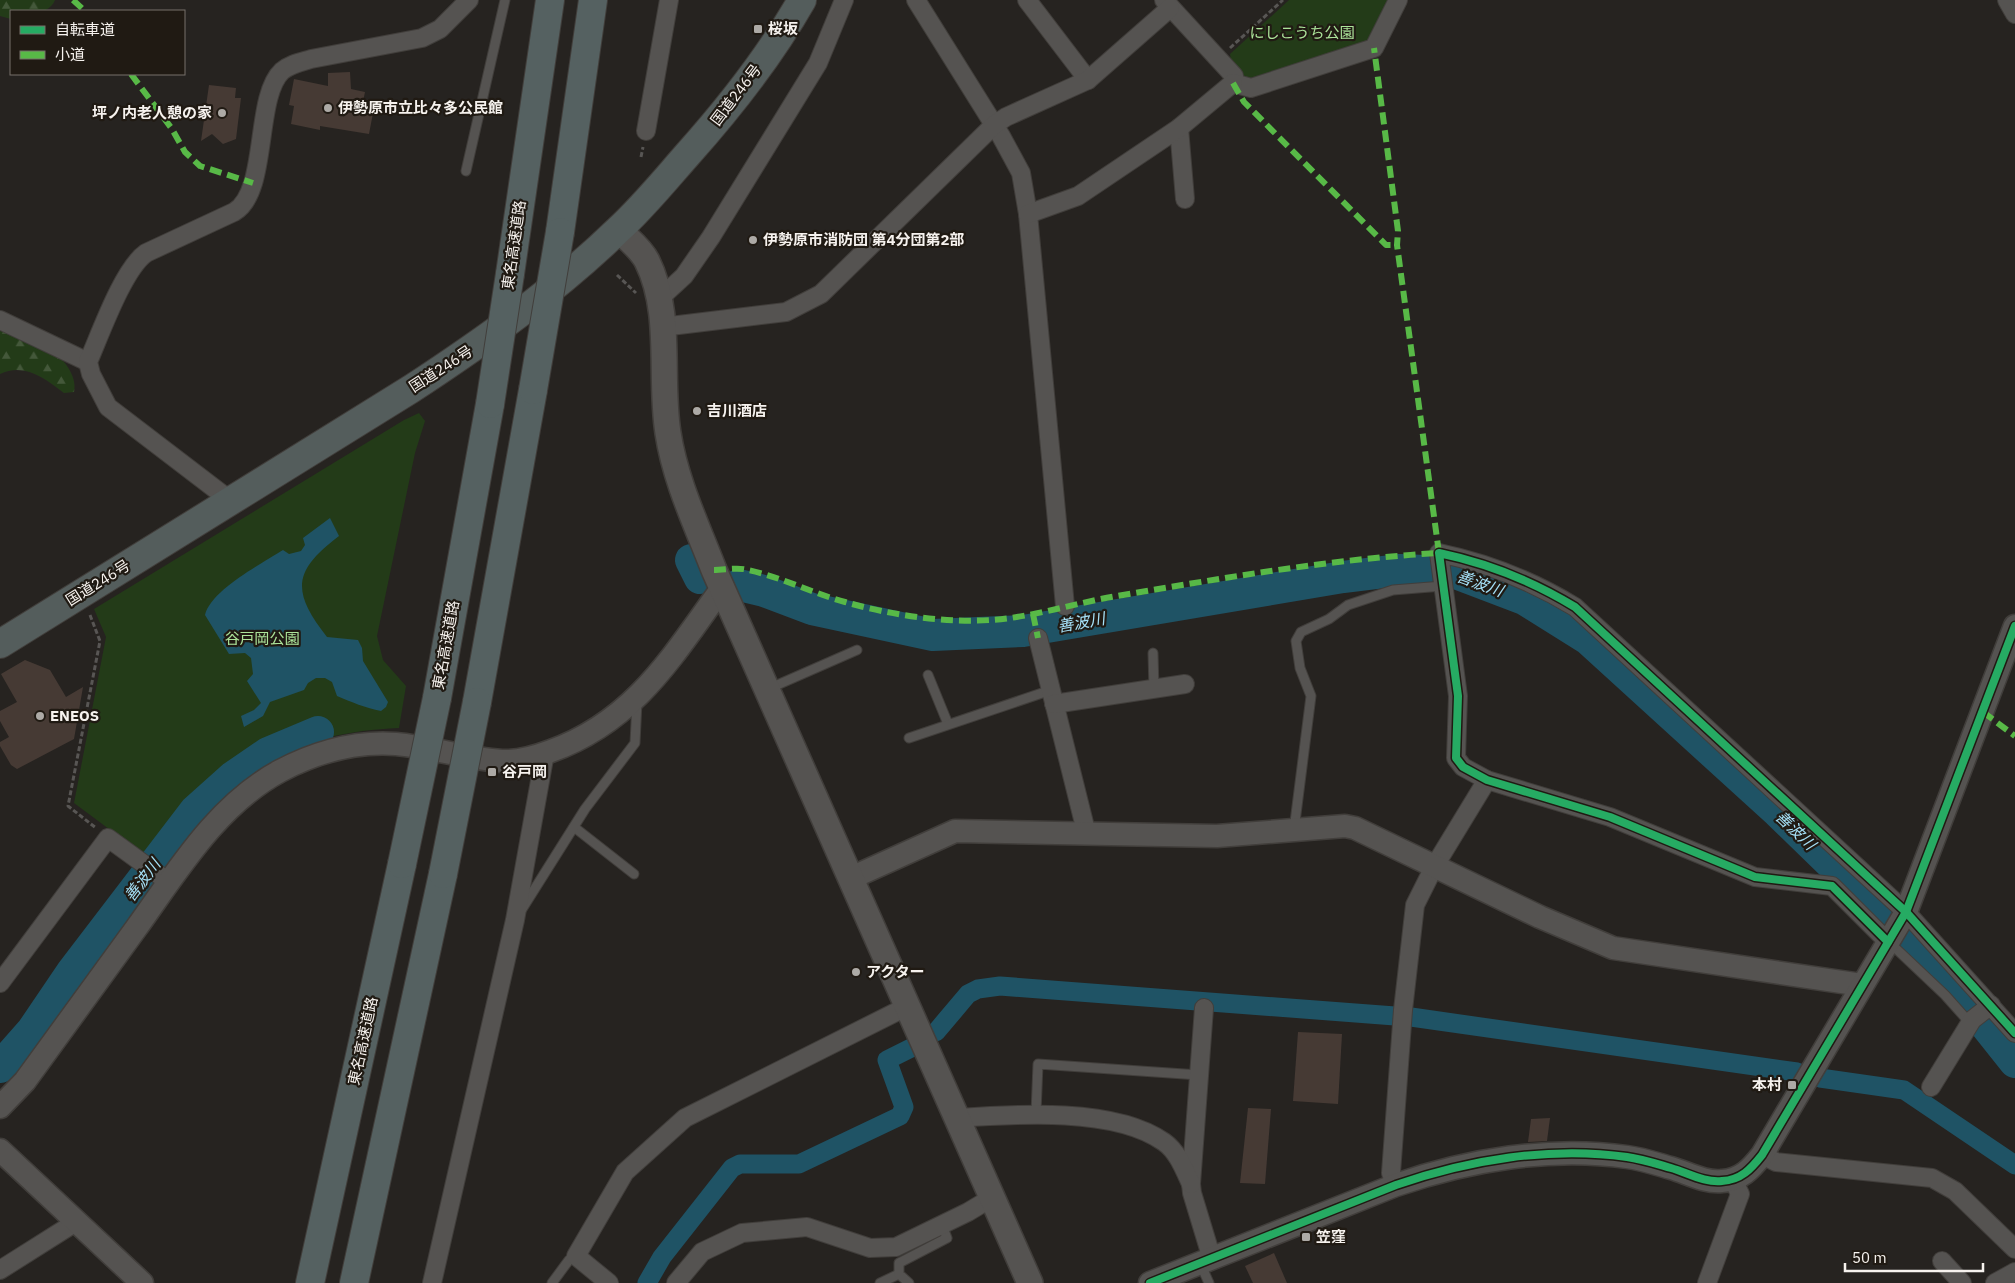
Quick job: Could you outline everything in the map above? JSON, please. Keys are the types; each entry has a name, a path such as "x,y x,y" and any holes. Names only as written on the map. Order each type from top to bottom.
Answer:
{"highway":[{"name":"東名高速道路","path":"310,1283 437,698 490,404 550,0"},
{"path":"354,1283 443,874 477,702 560,232 593,0"},
{"name":"国道246号","path":"0,644 473,349 547,293 619,230 721,117 754,73 802,0"}],"main road":[{"path":"619,230 646,259 648,300 662,327 668,433 675,465 722,588 1030,1283"}],"street":[{"path":"231,501 108,407 91,374 88,362 130,270 140,257 234,212 245,204 253,183 271,92 281,72 310,59 422,38 444,25 469,0"},
{"path":"646,131 668,0"},
{"path":"648,300 684,276 716,229 818,63 844,0"},
{"path":"916,0 994,125 1021,173 1028,214 1065,606"},
{"path":"1027,0 1088,80"},
{"path":"1233,82 1251,88 1374,48 1398,0"},
{"path":"2007,0 2015,14"},
{"path":"662,327 786,312 821,294 994,125 1006,117 1088,80 1167,4 1234,76 1233,82 1179,128 1078,196 1028,214"},
{"path":"1179,128 1184,199"},
{"path":"0,320 88,362"},
{"path":"1897,928 1832,886 1755,877 1610,817 1487,780 1463,767 1456,758 1458,696 1439,553 1463,558 1532,584 1575,607 1897,928 1991,1005 2015,1033"},
{"path":"0,1107 25,1081 170,883 221,816 239,798 280,771 319,754 339,748 396,744 501,761 520,761 570,744 593,731 638,697 654,681 722,588"},
{"path":"1150,1283 1207,1268 1396,1185 1437,1170 1487,1160 1594,1154 1628,1157 1672,1168 1706,1180 1720,1182 1733,1180 1749,1171 1762,1156 1897,928 2015,626"},
{"path":"1038,638 1087,835"},
{"path":"1052,697 1154,689 1185,684"},
{"path":"432,1283 515,920 544,753"},
{"path":"1396,1185 1391,1173 1403,1010 1415,905 1434,867 1487,780"},
{"path":"851,878 955,831 1217,836 1345,826 1355,828 1434,867 1613,948 1862,985"},
{"path":"0,983 108,838 170,883"},
{"path":"1931,1087 1971,1022 1991,1005"},
{"path":"608,1283 576,1256 625,1172 685,1118 908,1006"},
{"path":"1204,1008 1191,1184 1207,1268"},
{"path":"957,1118 1036,1113 1130,1126 1148,1133 1174,1151 1191,1184"},
{"path":"0,1150 142,1283"},
{"path":"1762,1156 1776,1162 1932,1178 1955,1191 2015,1249"},
{"path":"1707,1283 1740,1194 1733,1180"},
{"path":"676,1283 702,1252 742,1233 807,1227 870,1248 896,1247 942,1225 993,1197"},
{"path":"0,1270 76,1222"},
{"path":"1942,1261 1962,1283"},
{"path":"1995,1283 2015,1272"}],"lane":[{"path":"466,171 505,0"},
{"path":"1294,831 1311,696 1300,668 1296,641 1298,637 1301,632 1329,619 1348,605 1393,590 1443,582"},
{"path":"767,690 857,650"},
{"path":"1153,653 1154,689"},
{"path":"928,675 948,724"},
{"path":"515,920 574,827 635,744 638,697"},
{"path":"909,738 948,724 1052,697"},
{"path":"574,827 634,874"},
{"path":"1897,928 1971,1022"},
{"path":"1036,1113 1038,1064 1199,1075"},
{"path":"909,1283 899,1274 899,1263 947,1238 942,1225"},
{"path":"552,1283 569,1260 576,1256"},
{"path":"880,1283 899,1274"}],"path":[{"path":"1218,59 1283,0"},
{"path":"617,274 636,293 648,300"},
{"path":"88,608 100,640 68,806 108,838"}],"green space":[{"path":"0,0 55,0 52,5 44,10 10,10 10,19 0,16"},
{"name":"にしこうち公園","path":"1289,0 1394,0 1370,46 1246,82 1232,67 1230,54"},
{"path":"0,330 37,343 59,356 68,367 74,380 74,392 64,393 50,382 26,371 9,371 0,374"},
{"name":"谷戸岡公園","path":"419,413 425,421 415,453 377,636 383,660 406,686 399,728 347,733 299,746 276,756 233,784 214,803 160,867 74,803 106,637 94,609 404,420"}],"water":[{"path":"330,518 339,536 313,560 305,571 302,582 303,594 307,607 327,637 358,640 362,648 363,661 388,702 386,707 381,711 364,707 337,696 332,682 325,678 316,678 308,683 304,690 270,702 263,716 244,727 241,716 254,710 261,703 247,681 253,674 251,658 245,653 229,654 205,615 217,596 238,578 283,550 289,554 301,551 305,545 303,538"}],"building":[{"name":"伊勢原市立比々多公民館","path":"350,72 351,89 365,92 361,111 373,113 369,134 320,126 320,130 291,124 294,106 289,105 294,79 328,86 328,73"},
{"name":"坪ノ内老人憩の家","path":"209,85 236,88 235,98 241,98 236,139 223,144 212,134 201,141"},
{"path":"25,660 50,670 66,697 83,687 74,739 17,769 11,765 0,746 0,742 9,737 0,721 0,711 17,702 1,674"},
{"path":"1298,1032 1342,1034 1338,1104 1293,1101"},
{"path":"1248,1108 1271,1109 1265,1184 1240,1183"},
{"path":"1550,1118 1547,1141 1528,1142 1531,1119"},
{"path":"1274,1253 1287,1283 1253,1283 1245,1266"}],"waterway":[{"name":"善波川","path":"691,560 700,578"},
{"name":"善波川","path":"739,585 764,591 812,609 933,635 1023,631 1343,577 1400,570 1453,572 1524,599 1588,639 1778,812 1883,914 1960,993 2015,1062"},
{"name":"善波川","path":"0,1067 32,1031 72,972 195,811 233,777 268,753 318,732"},
{"path":"936,1032 968,994 978,989 1000,986 1395,1016"},
{"path":"1411,1017 1797,1072"},
{"path":"647,1283 662,1257 732,1168 740,1164 799,1164 900,1116 904,1107 887,1060 911,1048"},
{"path":"1820,1078 1904,1090 2015,1165"}],"marked path":[{"path":"73,0 84,10"},
{"path":"714,570 744,569 880,611 917,617 973,621 1023,616 1117,596 1278,570 1358,560 1439,553 1397,245 1398,231 1374,48"},
{"path":"132,75 172,129 185,152 200,166 253,183"},
{"path":"1233,83 1244,102 1386,245 1397,245"},
{"path":"1033,614 1038,638"},
{"path":"1983,712 2015,736"}],"cycle path":[{"path":"1888,942 1832,886 1755,877 1610,817 1487,780 1463,767 1456,758 1458,696 1439,553 1475,562 1510,574 1543,589 1575,607 1906,912 2015,1033"},
{"path":"1150,1283 1396,1185 1423,1176 1480,1162 1539,1154 1598,1154 1644,1160 1709,1181 1729,1180 1745,1173 1762,1155 1906,912 2015,626"}],"place":[{"name":"桜坂","path":"758,29"},
{"name":"伊勢原市立比々多公民館","path":"328,108"},
{"name":"坪ノ内老人憩の家","path":"222,113"},
{"name":"伊勢原市消防団 第4分団第2部","path":"753,240"},
{"name":"吉川酒店","path":"697,411"},
{"name":"ENEOS","path":"40,716"},
{"name":"谷戸岡","path":"492,772"},
{"name":"アクター","path":"856,972"},
{"name":"本村","path":"1792,1085"},
{"name":"笠窪","path":"1306,1237"}]}
